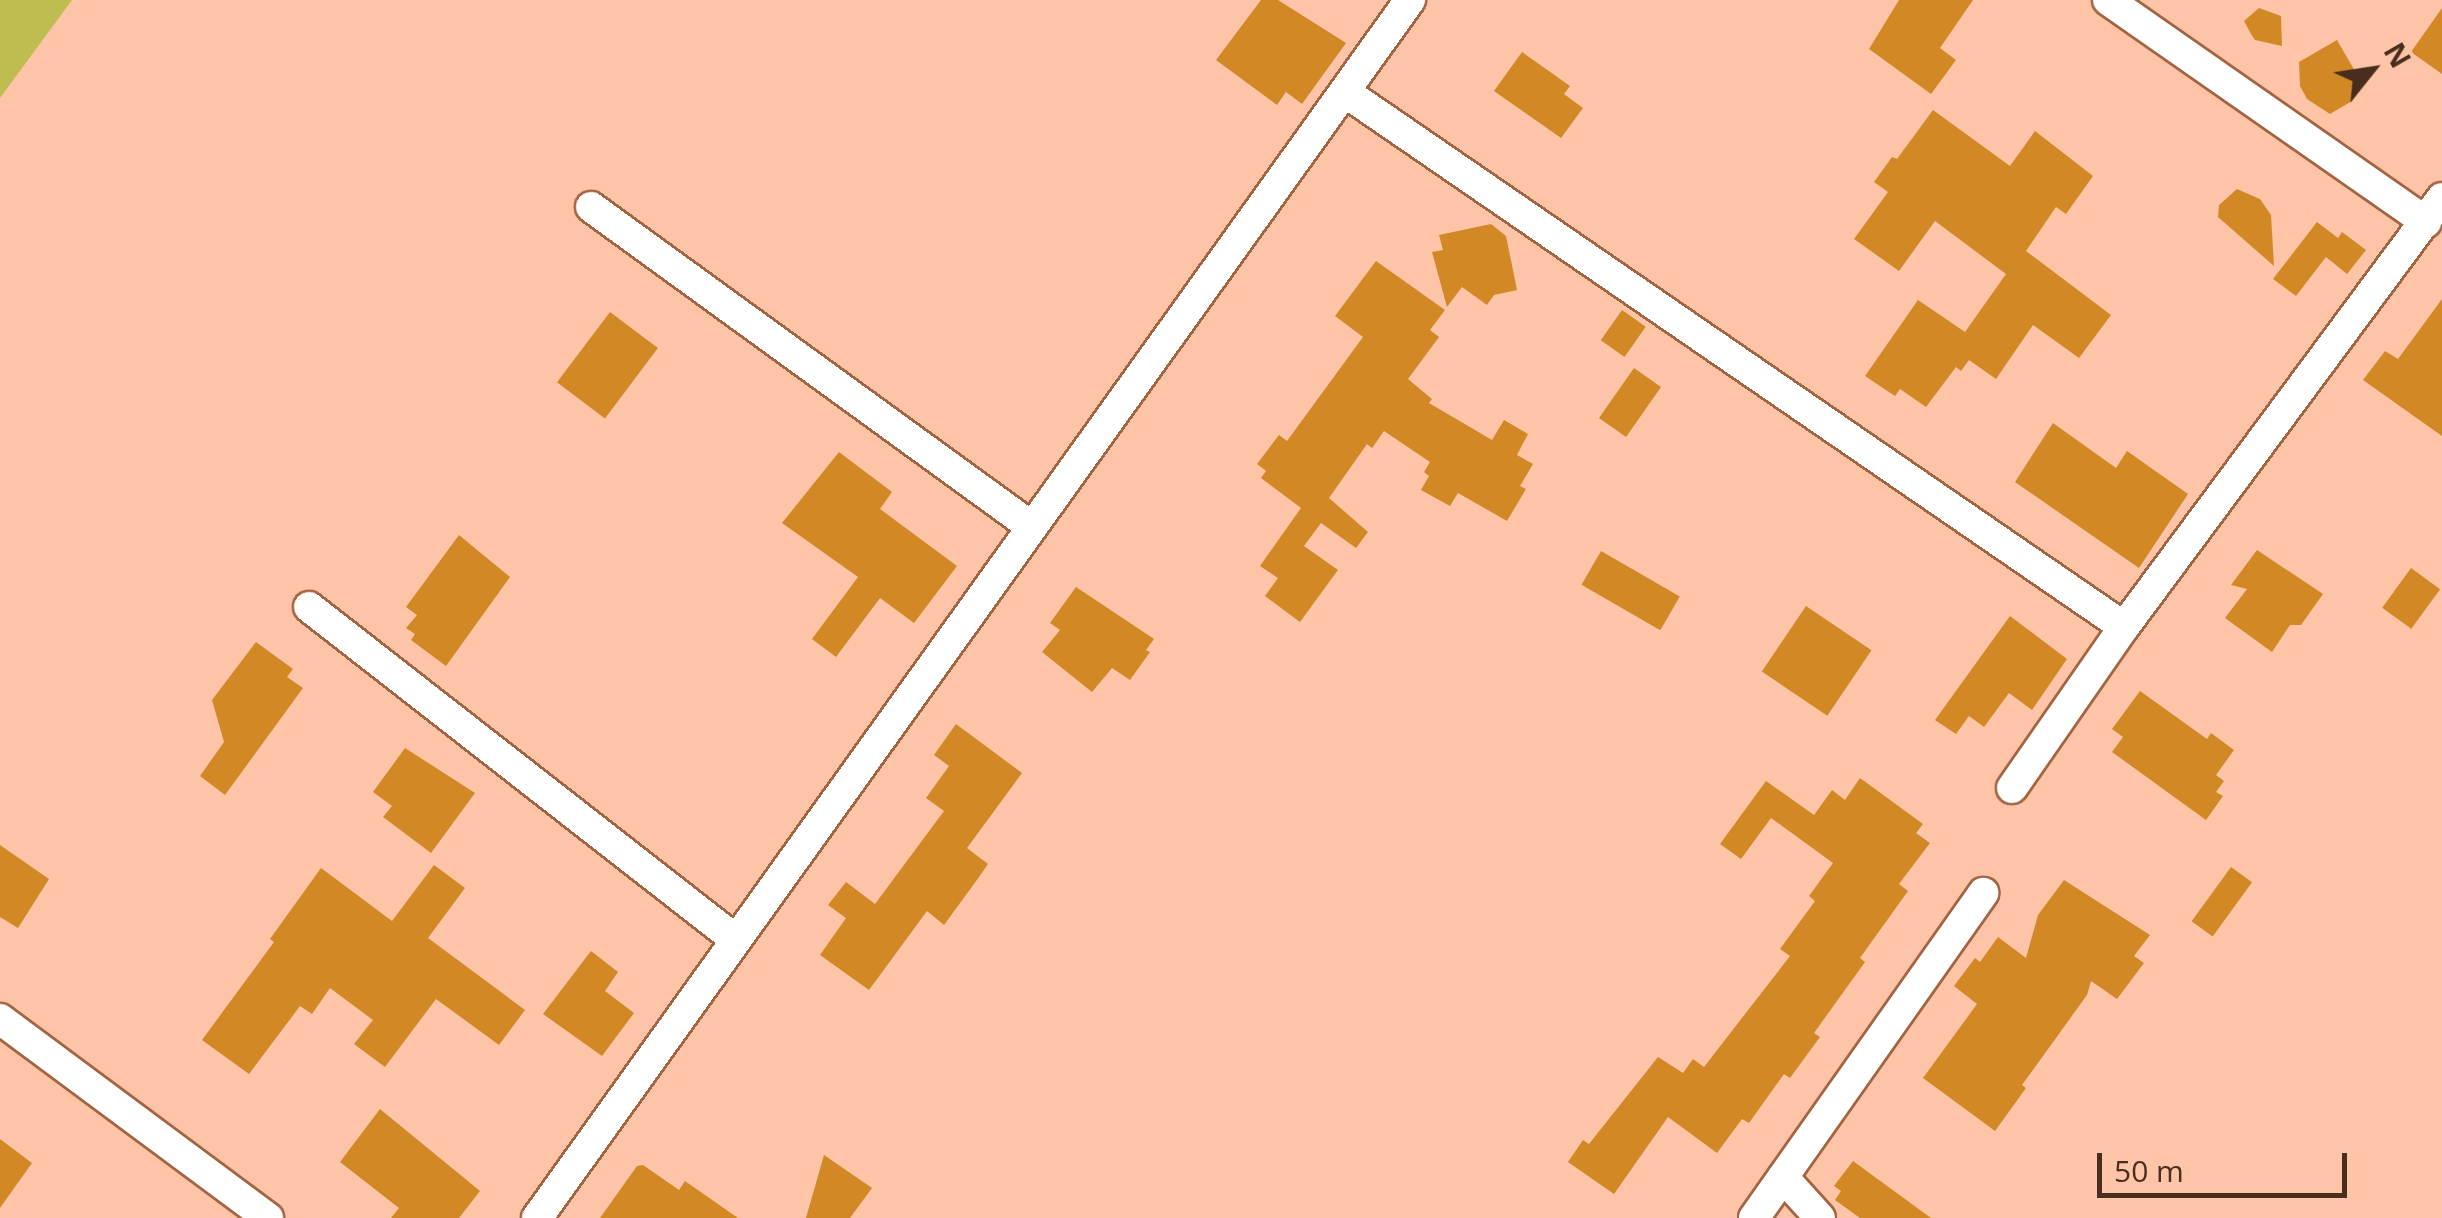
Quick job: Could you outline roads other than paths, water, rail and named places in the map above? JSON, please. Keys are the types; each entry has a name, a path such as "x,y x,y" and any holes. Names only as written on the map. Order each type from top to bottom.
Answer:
{"street":[{"path":"537,1218 1410,0"},
{"path":"2012,788 2124,627 2434,210 2108,0"},
{"path":"1345,92 2124,627"},
{"path":"591,207 1032,528"},
{"path":"309,607 736,940"},
{"path":"1754,1218 1983,892"},
{"path":"0,1019 268,1218"},
{"path":"1783,1177 1820,1218"}]}
